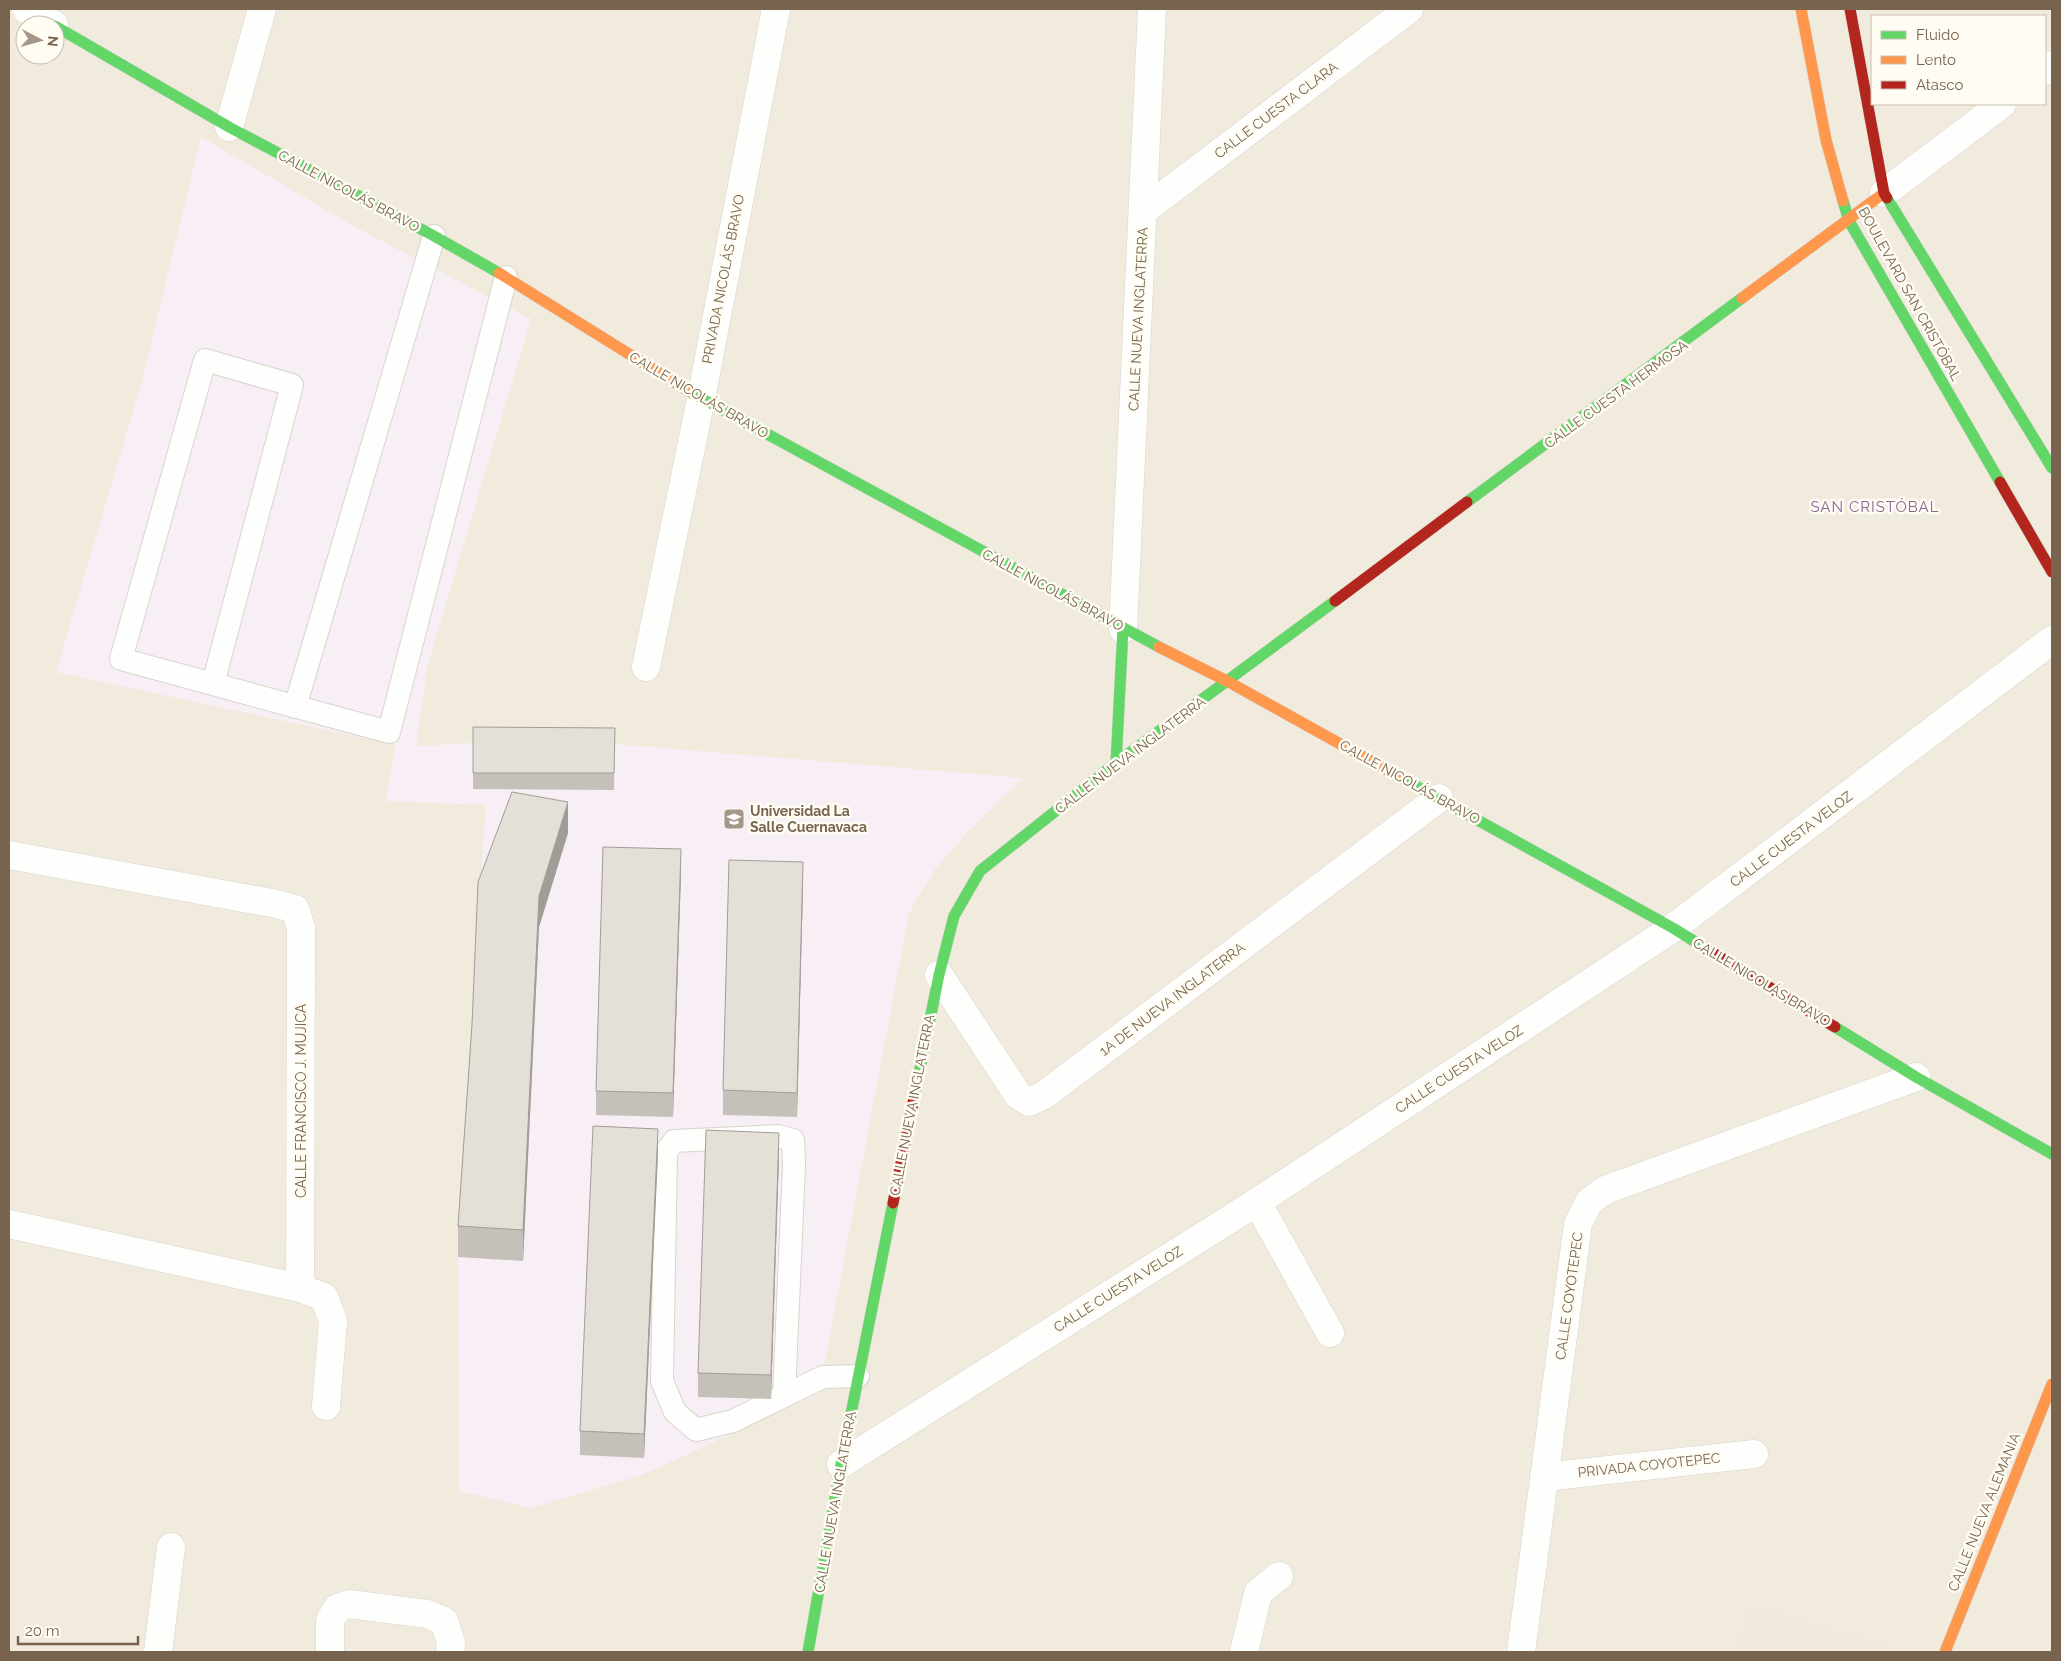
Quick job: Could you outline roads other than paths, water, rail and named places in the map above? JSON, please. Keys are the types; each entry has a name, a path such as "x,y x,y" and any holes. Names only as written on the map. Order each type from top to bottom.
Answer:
{"street":[{"path":"229,127 262,9"},
{"name":"PRIVADA NICOLÁS BRAVO","path":"646,667 701,399 776,9"},
{"name":"CALLE NUEVA INGLATERRA","path":"1123,629 1152,9"},
{"name":"CALLE CUESTA CLARA","path":"1143,211 1409,9"},
{"name":"BOULEVARD SAN CRISTÓBAL","path":"1800,9 1826,140 1848,221 2052,572"},
{"name":"BOULEVARD SAN CRISTÓBAL","path":"1850,9 1884,193 2052,468"},
{"name":"CALLE NICOLÁS BRAVO","path":"65,31 229,127 434,236 506,277 701,399 1123,629 1227,681 1674,928 1916,1077 2052,1154"},
{"name":"CALLE CUESTA HERMOSA","path":"1227,681 1848,221 2001,105"},
{"path":"1116,763 1123,629"},
{"name":"CALLE CUESTA VELOZ","path":"841,1464 1257,1202 1674,928 2052,640"},
{"name":"CALLE NUEVA INGLATERRA","path":"808,1652 858,1376 939,974 954,916 980,871 1116,763 1227,681"},
{"name":"1A DE NUEVA INGLATERRA","path":"939,974 1018,1095 1029,1102 1044,1096 1439,798"},
{"name":"CALLE FRANCISCO J. MUJICA","path":"9,855 277,904 295,910 301,927 300,1288"},
{"name":"CALLE COYOTEPEC","path":"1521,1652 1578,1224 1589,1202 1605,1190 1916,1077"},
{"path":"1257,1202 1330,1333"},
{"path":"9,1224 300,1288 324,1297 333,1321 326,1406"},
{"name":"CALLE NUEVA ALEMANIA","path":"1945,1652 2052,1384"},
{"name":"PRIVADA COYOTEPEC","path":"1544,1477 1754,1454"},
{"path":"158,1652 171,1547"},
{"path":"1244,1652 1258,1593 1280,1576"},
{"path":"330,1652 330,1621 337,1608 349,1604 428,1614 444,1622 451,1642 450,1652"}],"lane":[{"path":"295,707 434,236"},
{"path":"213,684 292,385 205,360 121,659 389,732 506,277"},
{"path":"784,1395 794,1165 793,1140 778,1136 674,1140 666,1152 662,1381 675,1412 696,1430 733,1420 823,1377 858,1376"}],"place":[{"name":"Universidad La Salle Cuernavaca","path":"734,819"}],"district":[{"name":"SAN CRISTÓBAL","path":"1875,507"}]}
